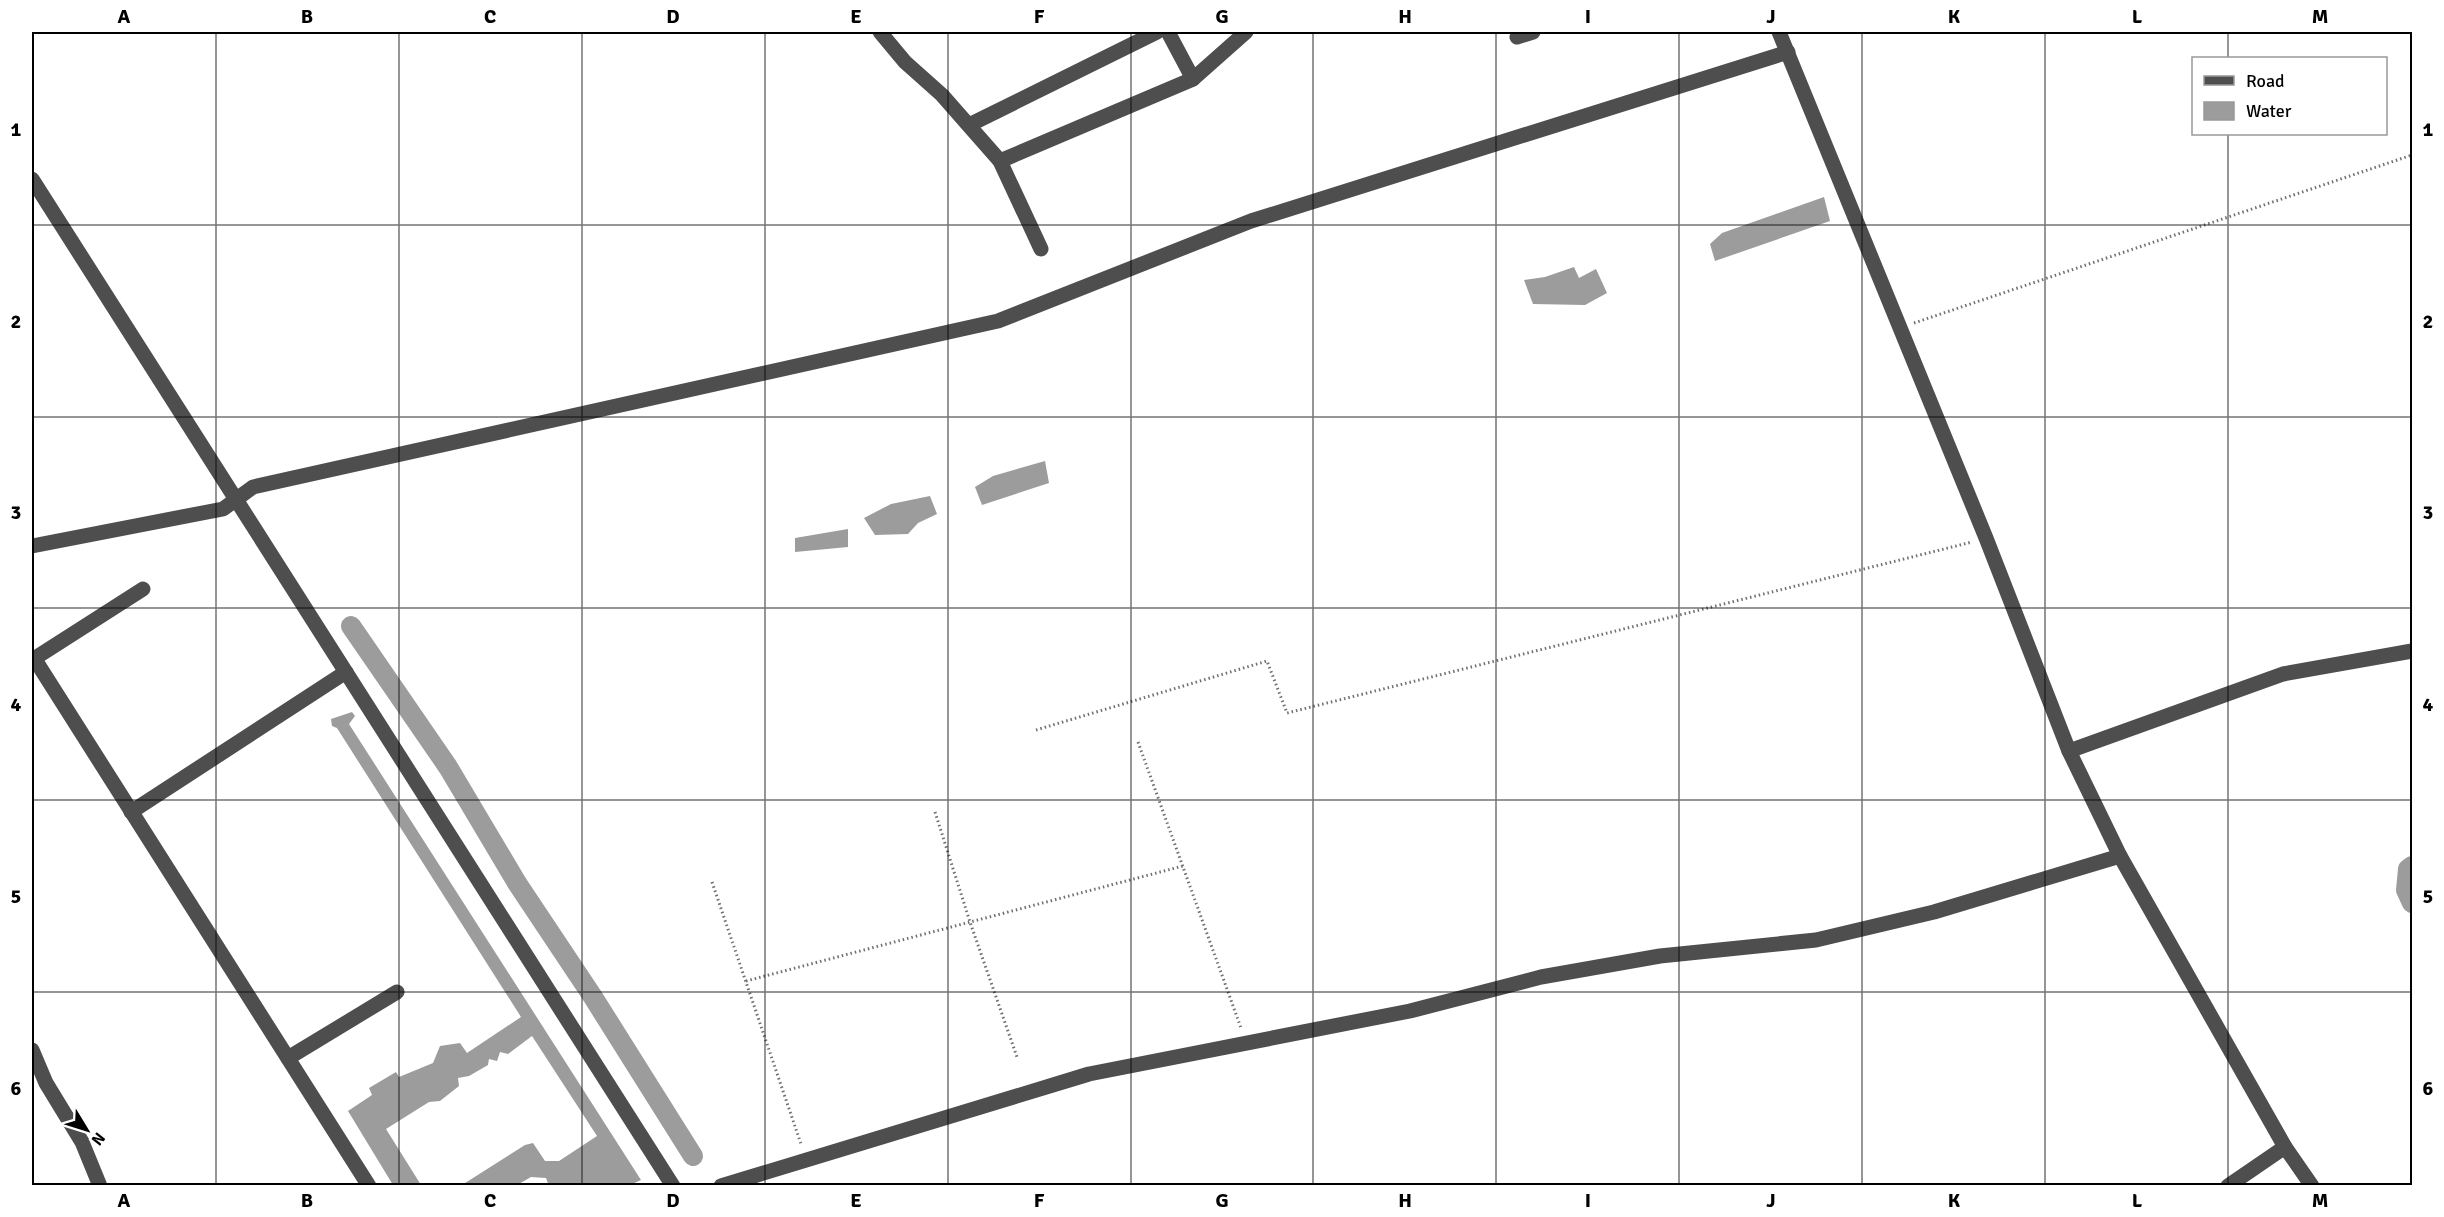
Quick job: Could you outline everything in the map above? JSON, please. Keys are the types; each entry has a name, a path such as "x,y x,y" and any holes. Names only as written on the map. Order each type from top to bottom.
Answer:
{"street":[{"path":"880,32 905,62 942,95 1000,161 1041,249"},
{"path":"969,125 1157,32"},
{"path":"1168,32 1193,80"},
{"path":"1000,161 1193,80 1246,32"},
{"path":"1517,37 1533,32"},
{"path":"1779,32 1986,538 2069,751 2120,856 2285,1147 2313,1185"},
{"path":"32,546 222,509 253,487 998,321 1251,220 1788,52"},
{"path":"32,179 673,1185"},
{"path":"143,589 33,659 369,1185"},
{"path":"2069,751 2283,674 2412,651"},
{"path":"131,812 346,672"},
{"path":"721,1185 1089,1074 1410,1011 1541,977 1660,956 1816,940 1934,912 2120,856"},
{"path":"288,1058 397,992"},
{"path":"32,1050 46,1083 82,1142 100,1185"},
{"path":"2228,1185 2285,1147"}],"path":[{"path":"1900,327 2412,155"},
{"path":"1036,730 1268,661 1287,713 1986,538"},
{"path":"1138,742 1247,1043"},
{"path":"935,812 1017,1057"},
{"path":"746,981 1183,866"},
{"path":"712,882 806,1160"}],"water":[{"path":"1824,197 1830,221 1715,261 1710,244 1722,233"},
{"path":"1574,267 1579,278 1596,269 1607,293 1585,305 1533,304 1524,280 1545,277"},
{"path":"1045,461 1049,483 982,505 975,487 993,476"},
{"path":"930,496 937,514 918,523 908,534 875,535 864,518 891,504"},
{"path":"848,529 848,547 795,552 795,538"},
{"path":"352,712 355,716 349,724 641,1180 630,1185 549,1186 546,1178 531,1177 517,1185 462,1185 525,1145 533,1143 545,1161 559,1161 597,1136 532,1036 508,1054 500,1052 497,1061 489,1059 488,1065 469,1076 458,1078 459,1086 440,1101 429,1102 386,1129 421,1185 393,1185 348,1111 372,1095 369,1088 396,1072 399,1077 433,1063 440,1046 460,1043 467,1053 521,1017 337,728 332,726 331,719"}],"waterway":[{"path":"351,626 448,767 517,883 593,997 693,1156"},
{"path":"2412,866 2408,869 2406,890 2412,903"}]}
